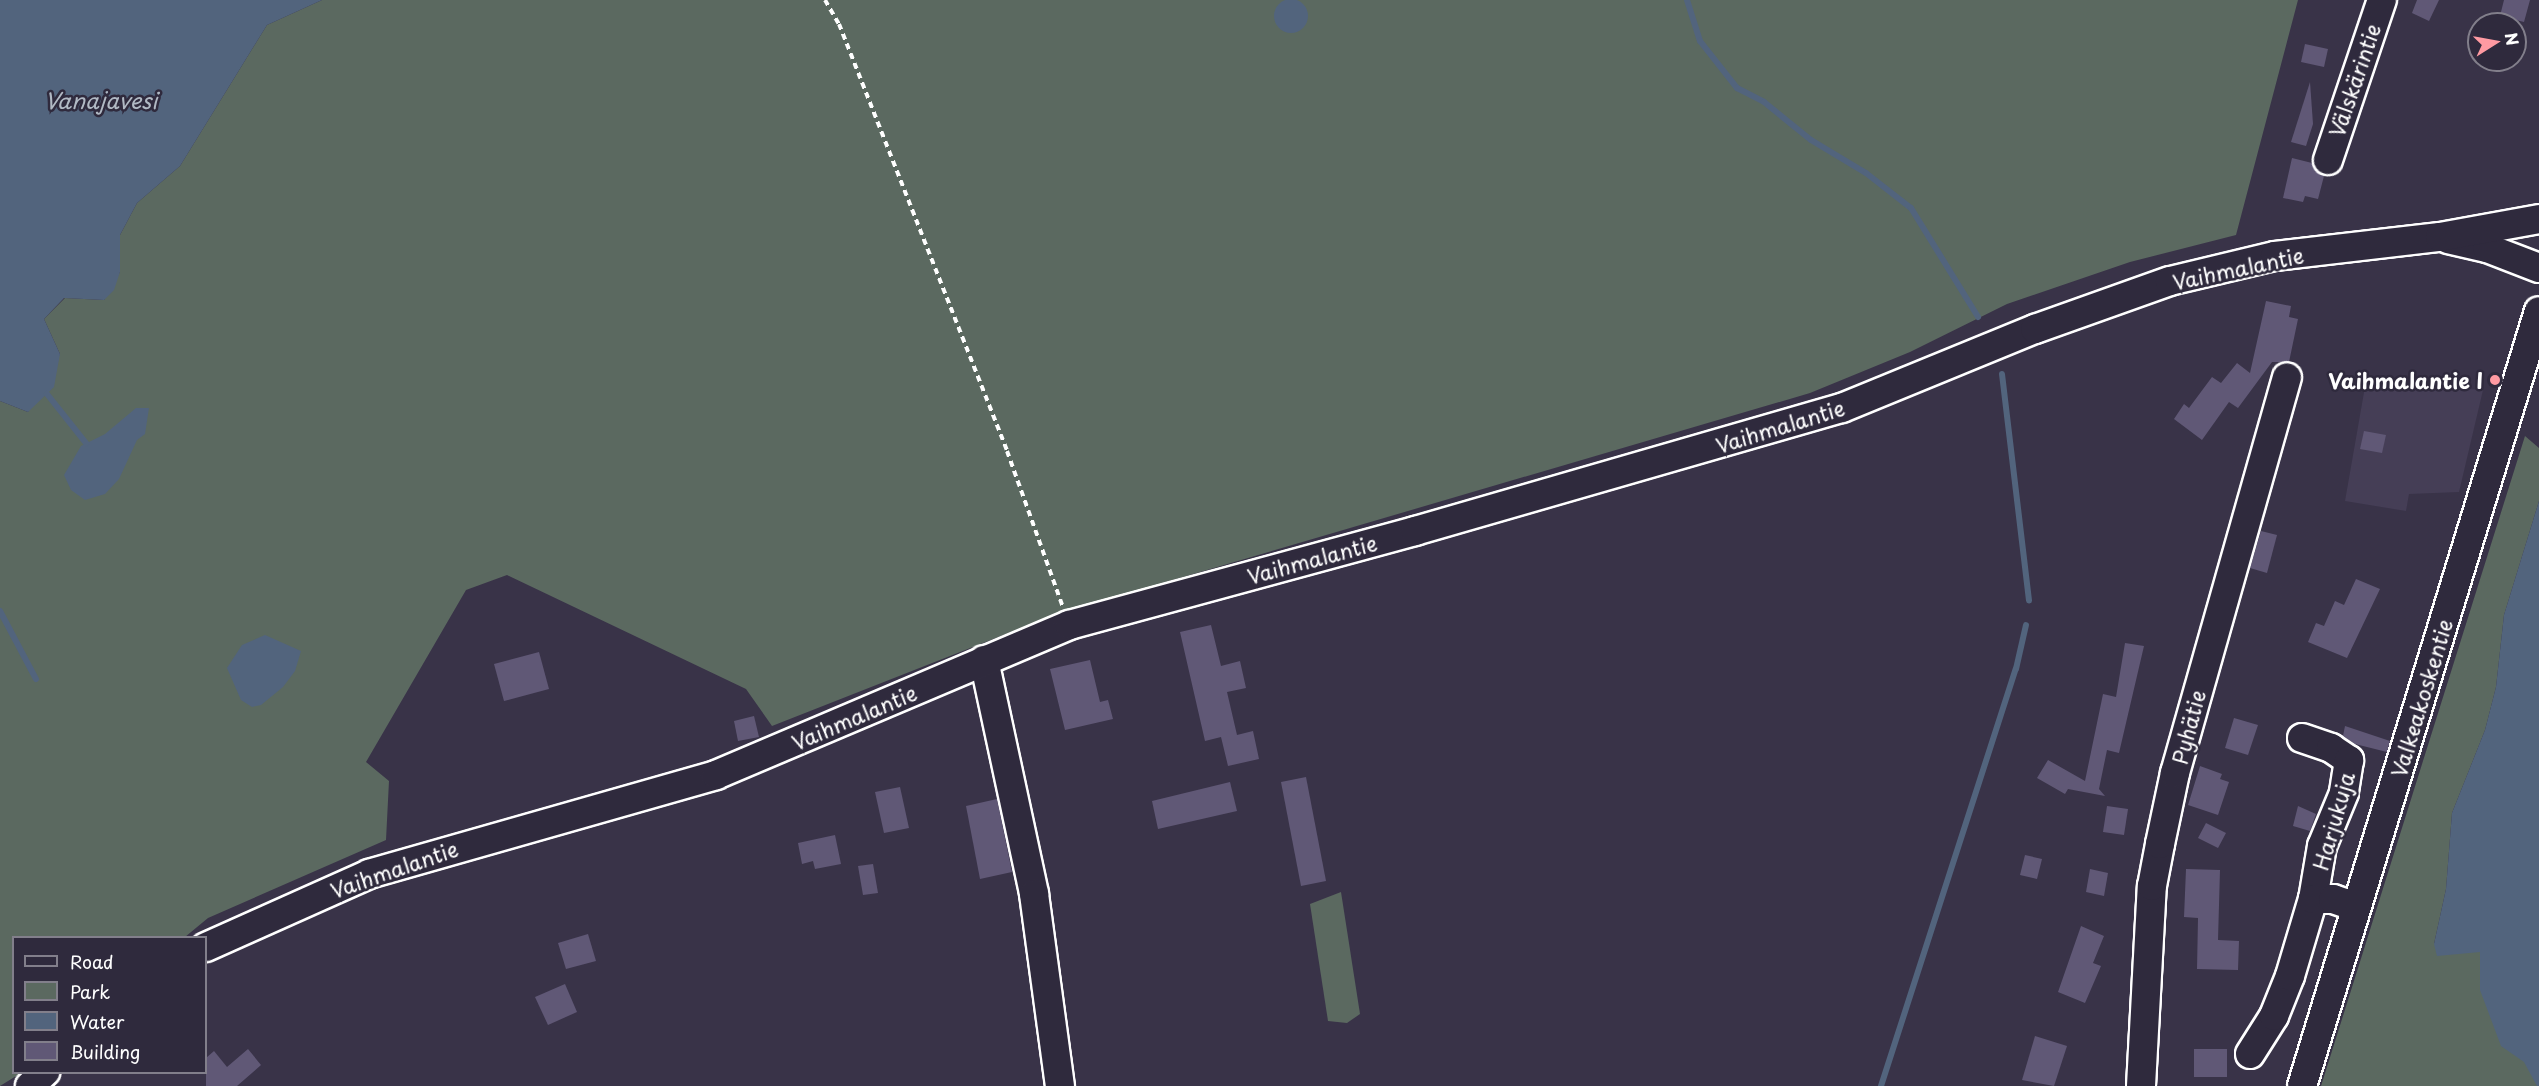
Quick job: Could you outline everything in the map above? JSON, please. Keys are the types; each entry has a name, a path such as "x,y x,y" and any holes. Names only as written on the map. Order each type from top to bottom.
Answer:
{"street":[{"name":"Välskärintie","path":"2328,160 2382,0"},
{"name":"Vaihmalantie","path":"207,947 369,874 716,775 1069,625 1426,528 1842,408 2035,329 2170,281 2275,256 2440,237 2539,219"},
{"name":"Vaihmalantie","path":"2440,237 2487,248 2539,268"},
{"name":"Valkeakoskentie","path":"2302,1086 2539,310"},
{"name":"Pyhätie","path":"2141,1086 2152,886 2162,834 2181,751 2287,378"},
{"path":"984,660 1034,894 1060,1086"},
{"name":"Harjukuja","path":"2250,1054 2274,1016 2313,899 2322,846 2344,794 2349,760 2331,748 2302,738"},
{"name":"Harjukuja","path":"2313,899 2333,899 2356,907"},
{"path":"30,1086 43,1074"}],"path":[{"path":"825,0 839,24 1007,451 1069,625"}],"shaded area":[{"path":"2366,381 2483,390 2459,492 2409,494 2406,511 2345,501"}],"green space":[{"path":"322,0 2298,0 2236,235 2130,262 2007,304 1910,352 1810,393 1057,614 772,726 746,689 507,575 466,590 366,762 389,781 386,840 208,918 186,936 12,936 12,1074 19,1074 0,1086 0,401 28,412 60,354 44,319 65,298 104,300 120,272 120,235 137,203 180,166 267,25"},
{"path":"2525,436 2539,448 2539,501 2504,615 2496,687 2485,730 2452,813 2446,889 2434,944 2520,833 2539,1086 2321,1086"},
{"path":"1341,892 1360,1014 1347,1023 1328,1021 1310,904"}],"water":[{"path":"1291,-1 1303,4 1308,16 1303,28 1291,33 1279,28 1274,16 1279,4"},
{"name":"Vanajavesi","path":"0,0 322,0 267,25 180,166 137,203 120,235 120,272 114,290 104,300 64,298 44,319 60,354 54,387 28,412 0,401"},
{"path":"136,408 149,408 145,434 137,440 119,479 105,494 85,500 71,490 64,475 81,446 105,434"},
{"path":"2539,501 2539,1086 2537,1086 2524,1062 2501,1046 2480,990 2480,952 2437,956 2434,944 2446,889 2452,813 2485,730 2496,687 2504,615"},
{"path":"265,635 301,651 295,671 283,687 261,705 252,707 241,700 227,668 242,645"}],"building":[{"path":"2417,0 2439,0 2429,21 2412,13"},
{"path":"2504,0 2530,0 2527,12 2501,12"},
{"path":"2305,44 2328,49 2324,67 2301,62"},
{"path":"2310,82 2313,124 2306,146 2291,142"},
{"path":"2292,158 2312,163 2324,176 2318,199 2305,196 2303,202 2283,198"},
{"path":"2266,301 2291,306 2289,317 2298,319 2289,362 2272,362 2238,408 2229,402 2202,440 2174,419 2184,404 2189,408 2212,377 2221,383 2237,363 2250,373"},
{"path":"2364,431 2386,435 2382,453 2360,449"},
{"path":"2261,531 2277,535 2267,573 2250,568"},
{"path":"2356,579 2380,589 2347,658 2308,642 2316,623 2324,626 2335,601 2344,605"},
{"path":"1211,625 1221,666 1240,661 1246,688 1227,692 1237,735 1253,731 1259,759 1228,766 1221,737 1205,741 1180,632"},
{"path":"2125,643 2144,646 2119,753 2107,750 2099,789 2105,796 2068,789 2065,794 2037,778 2048,760 2085,781 2103,694 2116,697"},
{"path":"539,652 549,689 504,701 494,664"},
{"path":"1090,660 1100,702 1108,700 1113,719 1065,730 1050,669"},
{"path":"754,716 759,737 738,741 734,721"},
{"path":"2234,718 2258,725 2248,755 2225,748"},
{"path":"2345,726 2390,741 2387,752 2355,744 2343,736"},
{"path":"2200,766 2222,774 2220,779 2229,782 2218,815 2188,805"},
{"path":"1306,777 1326,881 1301,886 1281,782"},
{"path":"1230,782 1237,811 1158,829 1152,801"},
{"path":"900,787 909,828 884,833 875,792"},
{"path":"997,799 1012,872 980,879 966,806"},
{"path":"2107,806 2128,809 2124,835 2103,832"},
{"path":"2298,806 2316,814 2310,831 2293,826"},
{"path":"2206,823 2226,833 2218,848 2198,838"},
{"path":"835,835 841,864 815,869 813,861 802,864 798,843"},
{"path":"2025,855 2042,859 2037,879 2020,875"},
{"path":"873,864 878,893 863,895 858,866"},
{"path":"2090,869 2108,873 2104,896 2086,892"},
{"path":"2186,869 2220,870 2218,940 2239,941 2238,970 2197,969 2198,918 2184,917"},
{"path":"2081,926 2104,936 2093,963 2101,966 2085,1003 2058,992"},
{"path":"588,934 596,961 566,969 558,943"},
{"path":"565,984 577,1012 548,1025 535,997"},
{"path":"2035,1036 2067,1046 2054,1086 2022,1080"},
{"path":"248,1049 261,1065 237,1086 206,1086 207,1057 214,1051 227,1067"},
{"path":"2194,1049 2227,1049 2227,1077 2194,1077"}],"waterway":[{"path":"1687,0 1700,41 1737,88 1764,102 1811,140 1866,173 1911,208 1978,317"},
{"path":"2002,374 2029,600"},
{"path":"47,394 86,443"},
{"path":"0,611 36,679"},
{"path":"1881,1086 2016,669 2026,625"}],"place":[{"name":"Vaihmalantie I","path":"2495,380"}]}
